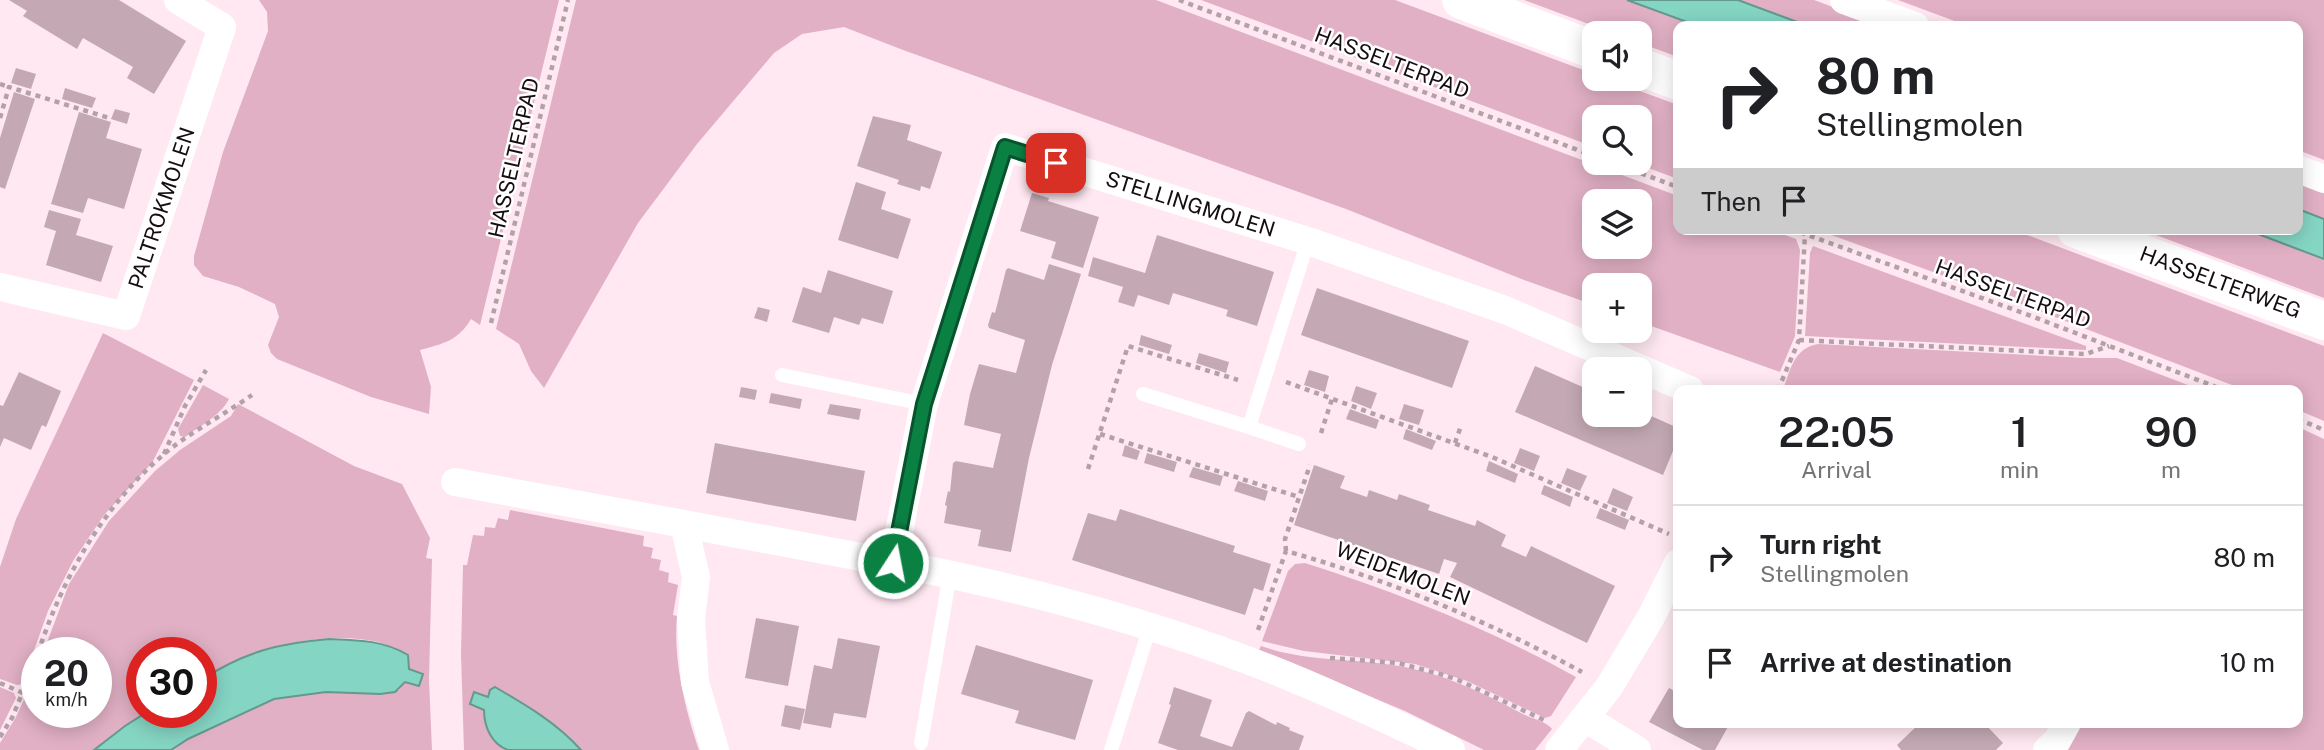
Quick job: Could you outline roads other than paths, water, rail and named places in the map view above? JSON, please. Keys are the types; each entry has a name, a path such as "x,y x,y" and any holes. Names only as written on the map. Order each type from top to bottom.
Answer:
{"main road":[{"path":"1461,0 1582,45"},
{"path":"1652,71 1673,79"},
{"name":"HASSELTERWEG","path":"2092,235 2324,321"}],"street":[{"name":"PALTROKMOLEN","path":"0,287 125,316 222,27 178,0"},
{"path":"1844,0 1901,21"},
{"name":"STELLINGMOLEN","path":"893,563 924,404 1005,147 1308,241 1505,310 1678,385"},
{"path":"2303,171 2324,179"},
{"path":"455,482 950,574 1061,601 1150,627 1247,660 1356,705 1451,750"},
{"path":"684,524 696,577 691,619 695,681 715,750"},
{"path":"1559,750 1609,687 1651,617 1673,573"},
{"path":"1585,718 1637,750"},
{"path":"2047,750 2057,741 2064,728"}],"lane":[{"path":"1249,428 1308,241"},
{"path":"782,375 924,404"},
{"path":"1143,394 1299,444"},
{"path":"921,743 950,574"},
{"path":"1111,750 1150,627"}]}
